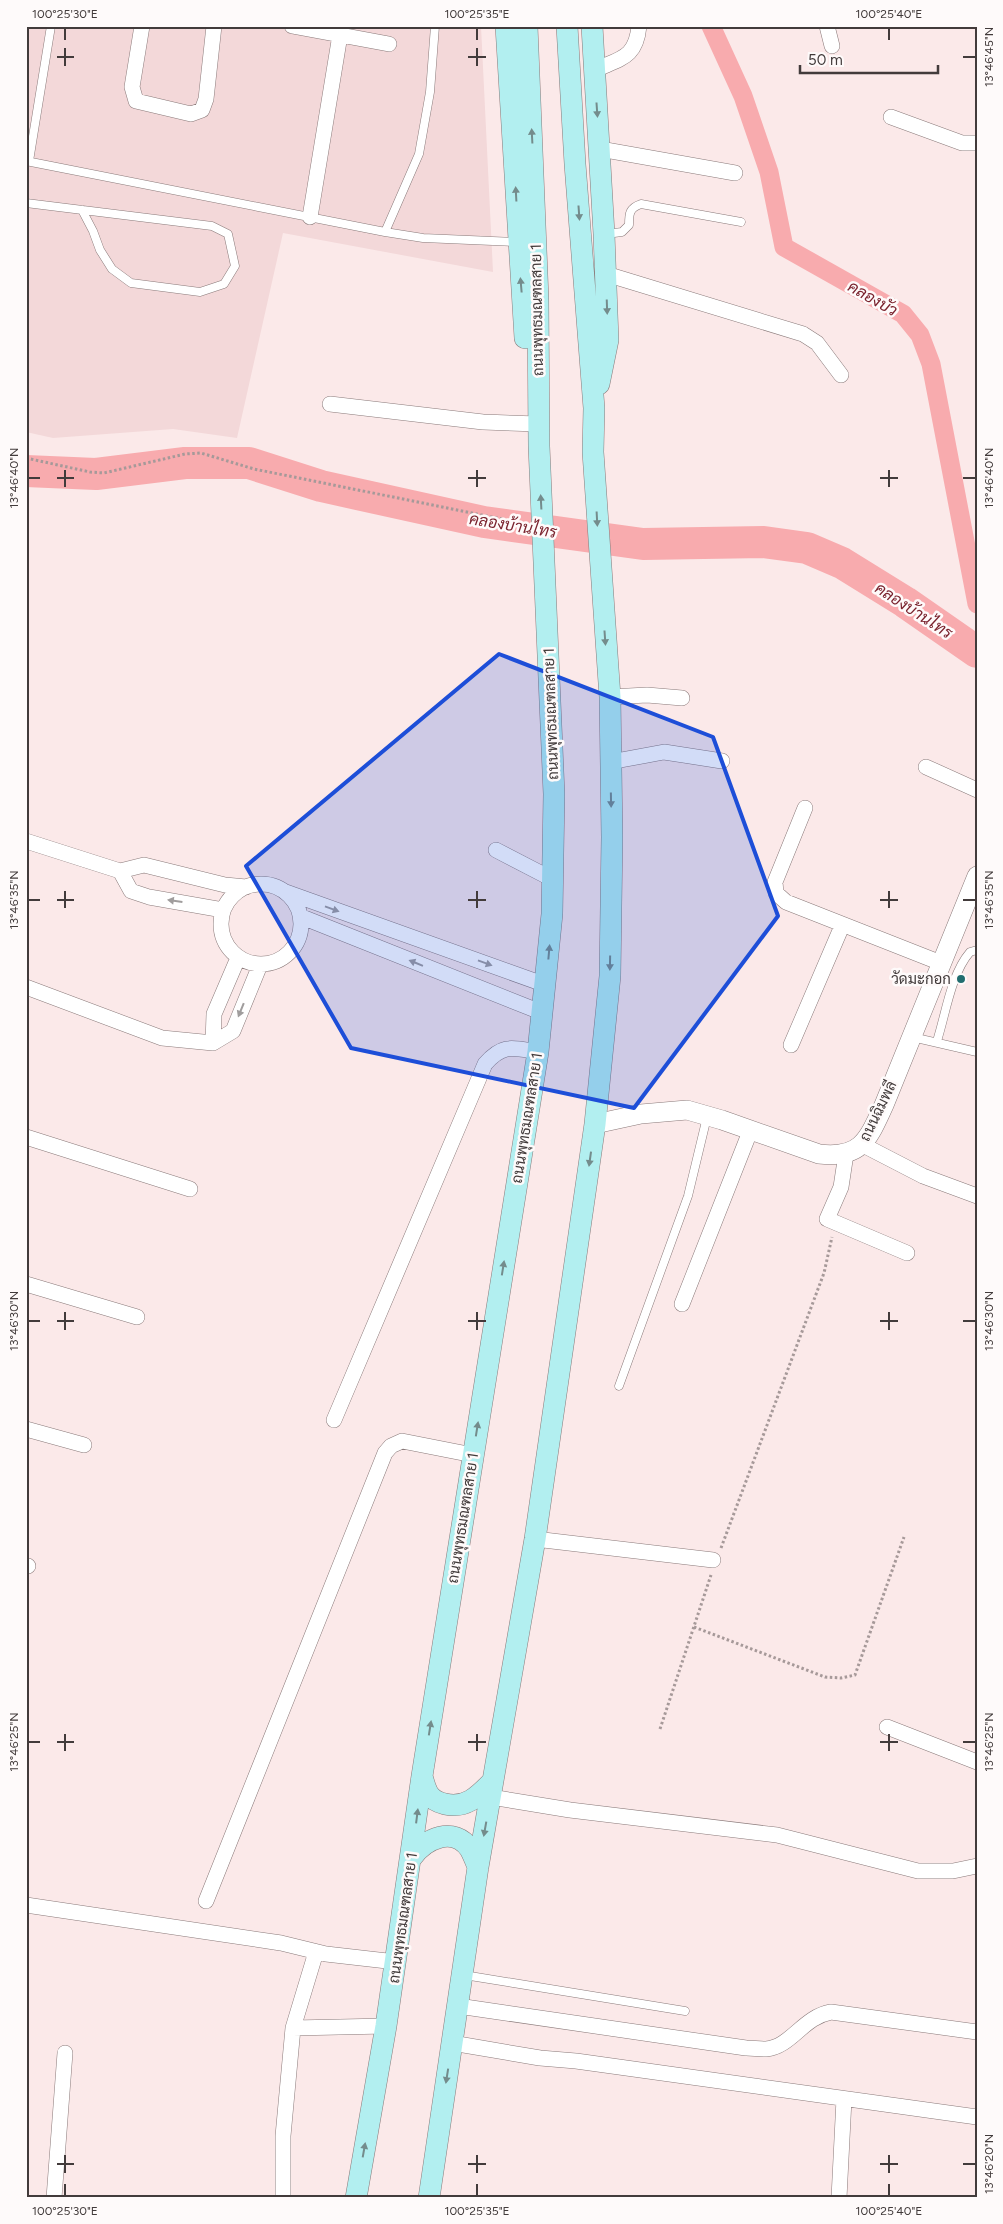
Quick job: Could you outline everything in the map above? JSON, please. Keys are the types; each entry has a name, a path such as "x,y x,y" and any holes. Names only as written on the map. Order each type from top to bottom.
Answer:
{"main road":[{"path":"506,26 518,242 527,357 538,402"},
{"name":"ถนนพุทธมณฑลสาย 1","path":"356,2198 386,2026 412,1856 422,1776 538,1052 546,985 554,880 554,794 538,424 536,219 527,26"},
{"path":"430,2198 478,1868 535,1539 596,1124 610,976 610,697 601,589 593,452 594,408 575,164 567,26"},
{"path":"592,26 600,149 608,340 594,408"},
{"path":"422,1776 426,1793 432,1800 454,1806 466,1804 492,1789"},
{"path":"412,1856 428,1840 438,1837 450,1837 460,1840 469,1848 478,1868"}],"street":[{"path":"142,26 132,88 136,101 191,114 202,110 206,99 214,26"},
{"path":"292,26 389,44"},
{"path":"595,70 629,54 637,44 640,26"},
{"path":"827,26 832,46"},
{"path":"310,217 340,35"},
{"path":"891,117 962,143 977,143"},
{"path":"600,149 735,173"},
{"path":"606,274 803,334 817,343 841,375"},
{"path":"330,404 483,422 538,424"},
{"path":"610,697 647,695 682,698"},
{"path":"610,762 664,752 722,761"},
{"path":"926,767 977,790"},
{"path":"805,808 775,882 776,893 786,902 842,926 941,963"},
{"path":"26,841 120,871 144,865 225,885 246,887 267,884 546,985"},
{"path":"496,850 554,880"},
{"path":"120,871 131,891 149,897 223,910"},
{"name":"ถนนฉิมพลี","path":"596,1124 619,1118 672,1110 686,1110 751,1129 819,1154 833,1156 855,1152 863,1145 884,1105 910,1036 977,876"},
{"path":"246,887 228,900 223,910 221,923 222,936 228,948 238,958 251,964 260,965 278,962 298,944 302,931 302,917 294,899 286,892"},
{"path":"302,917 543,1013"},
{"path":"791,1045 842,926"},
{"path":"213,1043 214,1014 238,958"},
{"path":"26,987 162,1038 213,1043 232,1031 260,965"},
{"path":"334,1420 486,1064 496,1052 504,1049 538,1052"},
{"path":"682,1304 751,1129"},
{"path":"26,1137 190,1189"},
{"path":"863,1145 923,1176 977,1196"},
{"path":"846,1154 841,1187 827,1219 906,1253"},
{"path":"26,1284 137,1317"},
{"path":"26,1429 84,1445"},
{"path":"206,1901 385,1453 391,1446 402,1441 473,1456"},
{"path":"535,1539 714,1563"},
{"path":"887,1727 977,1762"},
{"path":"492,1789 570,1810 777,1835 918,1871 953,1871 977,1866"},
{"path":"26,1905 281,1943 316,1952 396,1962"},
{"path":"283,2198 283,2136 293,2028 316,1952"},
{"path":"458,2006 746,2048 767,2049 777,2046 813,2017 831,2012 977,2032"},
{"path":"293,2028 386,2026"},
{"path":"452,2043 540,2058 576,2061 977,2118"},
{"path":"54,2198 65,2052"},
{"path":"839,2198 844,2099"}],"lane":[{"path":"51,26 28,161 385,232 424,238 518,242"},
{"path":"385,232 419,154 430,92 434,26"},
{"path":"26,203 212,226 228,234 235,266 224,284 200,292 131,283 112,270 100,250 82,210"},
{"path":"604,234 622,232 629,226 629,213 633,206 641,204 741,222"},
{"path":"937,1041 956,978 966,956 970,952 977,950"},
{"path":"910,1036 977,1052"},
{"path":"619,1386 688,1196 708,1115"},
{"path":"462,1975 685,2011"}],"path":[{"path":"26,458 90,472 104,473 185,454 201,453 254,469 502,519"},
{"path":"660,1729 714,1563 824,1272 832,1238 827,1219"},
{"path":"694,1628 825,1677 841,1678 855,1674 904,1537"}],"highlighted area":[{"path":"499,654 713,737 778,916 634,1108 351,1048 246,866"}],"shaded area":[{"path":"26,26 481,26 493,272 283,233 237,438 173,429 53,438 26,432"}],"waterway":[{"name":"คลองบัว","path":"711,26 743,96 769,172 784,247 903,314 920,335 931,364 977,604"},
{"name":"คลองบ้านไทร","path":"26,471 96,474 185,463 249,463 321,486 484,522 643,544 764,542 807,548 842,563 905,602 977,652"}],"place":[{"name":"วัดมะกอก","path":"961,979"}]}
